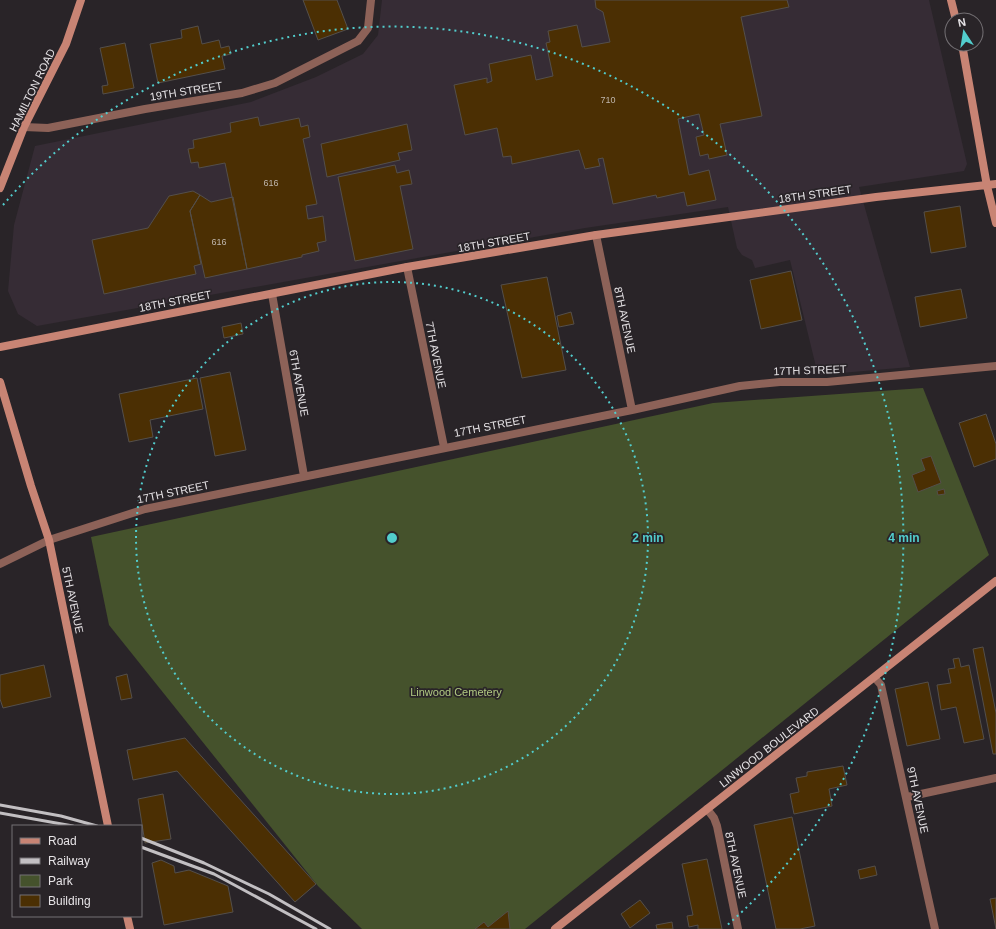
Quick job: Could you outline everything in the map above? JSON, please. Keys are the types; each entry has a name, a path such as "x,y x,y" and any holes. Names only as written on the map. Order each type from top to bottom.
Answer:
{"street":[{"name":"HAMILTON ROAD","path":"0,188 24,127 66,44 81,0"},
{"name":"19TH STREET","path":"24,127 48,128 145,109 242,93 276,83 358,41 368,28 369,0"},
{"path":"951,0 954,12"},
{"path":"963,52 987,186 996,223"},
{"name":"18TH STREET","path":"0,347 408,267 596,235 876,197 996,184"},
{"name":"8TH AVENUE","path":"596,235 632,410"},
{"name":"7TH AVENUE","path":"408,267 444,447"},
{"name":"6TH AVENUE","path":"272,294 304,476"},
{"name":"17TH STREET","path":"0,564 49,540 145,509 632,410 740,386 780,382 826,382 996,366"},
{"name":"5TH AVENUE","path":"0,382 49,540 108,825"},
{"name":"LINWOOD BOULEVARD","path":"555,929 996,581"},
{"name":"9TH AVENUE","path":"874,678 881,685 935,929"},
{"path":"907,798 996,778"},
{"name":"8TH AVENUE","path":"707,809 714,818 717,826 738,929"},
{"path":"127,917 130,929"}],"shaded area":[{"path":"382,0 929,0 967,164 964,171 859,187 910,367 818,375 790,260 755,268 752,260 742,255 737,248 728,207 585,228 37,326 18,314 8,291 14,225 35,146 251,102 316,77 363,54 378,35"}],"green space":[{"name":"Linwood Cemetery","path":"923,388 989,555 525,929 362,929 318,886 109,625 91,537 713,403"}],"building":[{"path":"303,0 337,0 348,29 318,40"},
{"path":"595,0 787,0 789,7 741,17 762,116 720,124 727,155 709,159 708,154 700,156 696,137 704,135 699,114 678,119 689,175 709,170 716,200 687,206 684,192 657,198 656,195 613,204 603,158 598,159 600,166 585,169 579,150 512,164 511,156 503,157 497,128 465,135 454,85 487,78 487,83 492,81 489,64 531,55 536,80 553,76 546,43 550,42 548,31 577,25 582,47 610,42 603,12 596,8"},
{"path":"198,26 202,44 219,40 221,48 229,46 231,54 222,56 225,69 158,83 150,44 182,38 181,30"},
{"path":"125,43 134,88 103,94 102,86 108,85 100,48"},
{"path":"258,117 260,126 299,118 301,127 308,125 310,137 303,139 317,204 306,206 308,219 323,216 326,241 317,243 319,251 302,255 302,257 247,269 225,163 199,168 198,162 191,163 188,149 194,148 193,140 231,132 230,123"},
{"path":"407,124 412,150 398,153 400,160 327,177 321,144"},
{"path":"395,165 397,173 409,170 412,184 400,186 413,249 355,261 338,177"},
{"path":"193,191 200,195 190,211 201,264 194,266 196,274 104,294 92,240 148,228 169,196"},
{"path":"200,195 211,202 233,197 247,269 205,278 190,211"},
{"path":"960,206 966,247 931,253 924,212"},
{"path":"791,271 802,320 761,329 750,280"},
{"path":"547,277 566,370 522,378 501,285"},
{"path":"961,289 967,318 920,327 915,297"},
{"path":"571,312 574,324 559,327 557,316"},
{"path":"241,323 243,334 224,338 222,327"},
{"path":"230,372 246,450 215,456 200,378"},
{"path":"197,378 203,409 150,420 153,437 129,442 119,394"},
{"path":"986,414 996,444 996,459 974,467 959,423"},
{"path":"931,456 941,483 918,492 912,475 925,470 921,459"},
{"path":"944,489 945,494 938,495 937,491"},
{"path":"983,647 996,713 996,754 993,754 973,649"},
{"path":"959,658 961,667 969,665 984,739 964,743 956,707 941,710 937,685 951,683 948,669 955,668 953,659"},
{"path":"44,665 51,697 3,708 0,699 0,675"},
{"path":"127,674 132,698 121,700 116,677"},
{"path":"928,682 940,739 907,746 895,689"},
{"path":"185,738 316,884 295,902 177,771 133,780 127,750"},
{"path":"843,766 847,785 829,789 832,806 794,814 790,794 799,792 796,778 807,776 807,772"},
{"path":"163,794 171,839 145,843 138,799"},
{"path":"792,817 815,926 800,929 776,929 754,825"},
{"path":"707,859 722,929 698,929 698,925 689,927 687,916 693,915 682,864"},
{"path":"161,860 174,866 175,873 189,870 228,886 233,912 164,925 152,863"},
{"path":"875,866 877,875 860,879 858,870"},
{"path":"996,898 996,929 990,899"},
{"path":"640,900 650,913 630,928 621,914"},
{"path":"508,911 510,929 475,929 484,922 488,927"},
{"path":"672,922 673,929 657,929 656,925"}],"railway":[{"path":"0,805 61,816 93,825"},
{"path":"0,813 67,825"},
{"path":"142,838 204,863 269,894 330,929"},
{"path":"142,847 214,874 316,929"}]}
